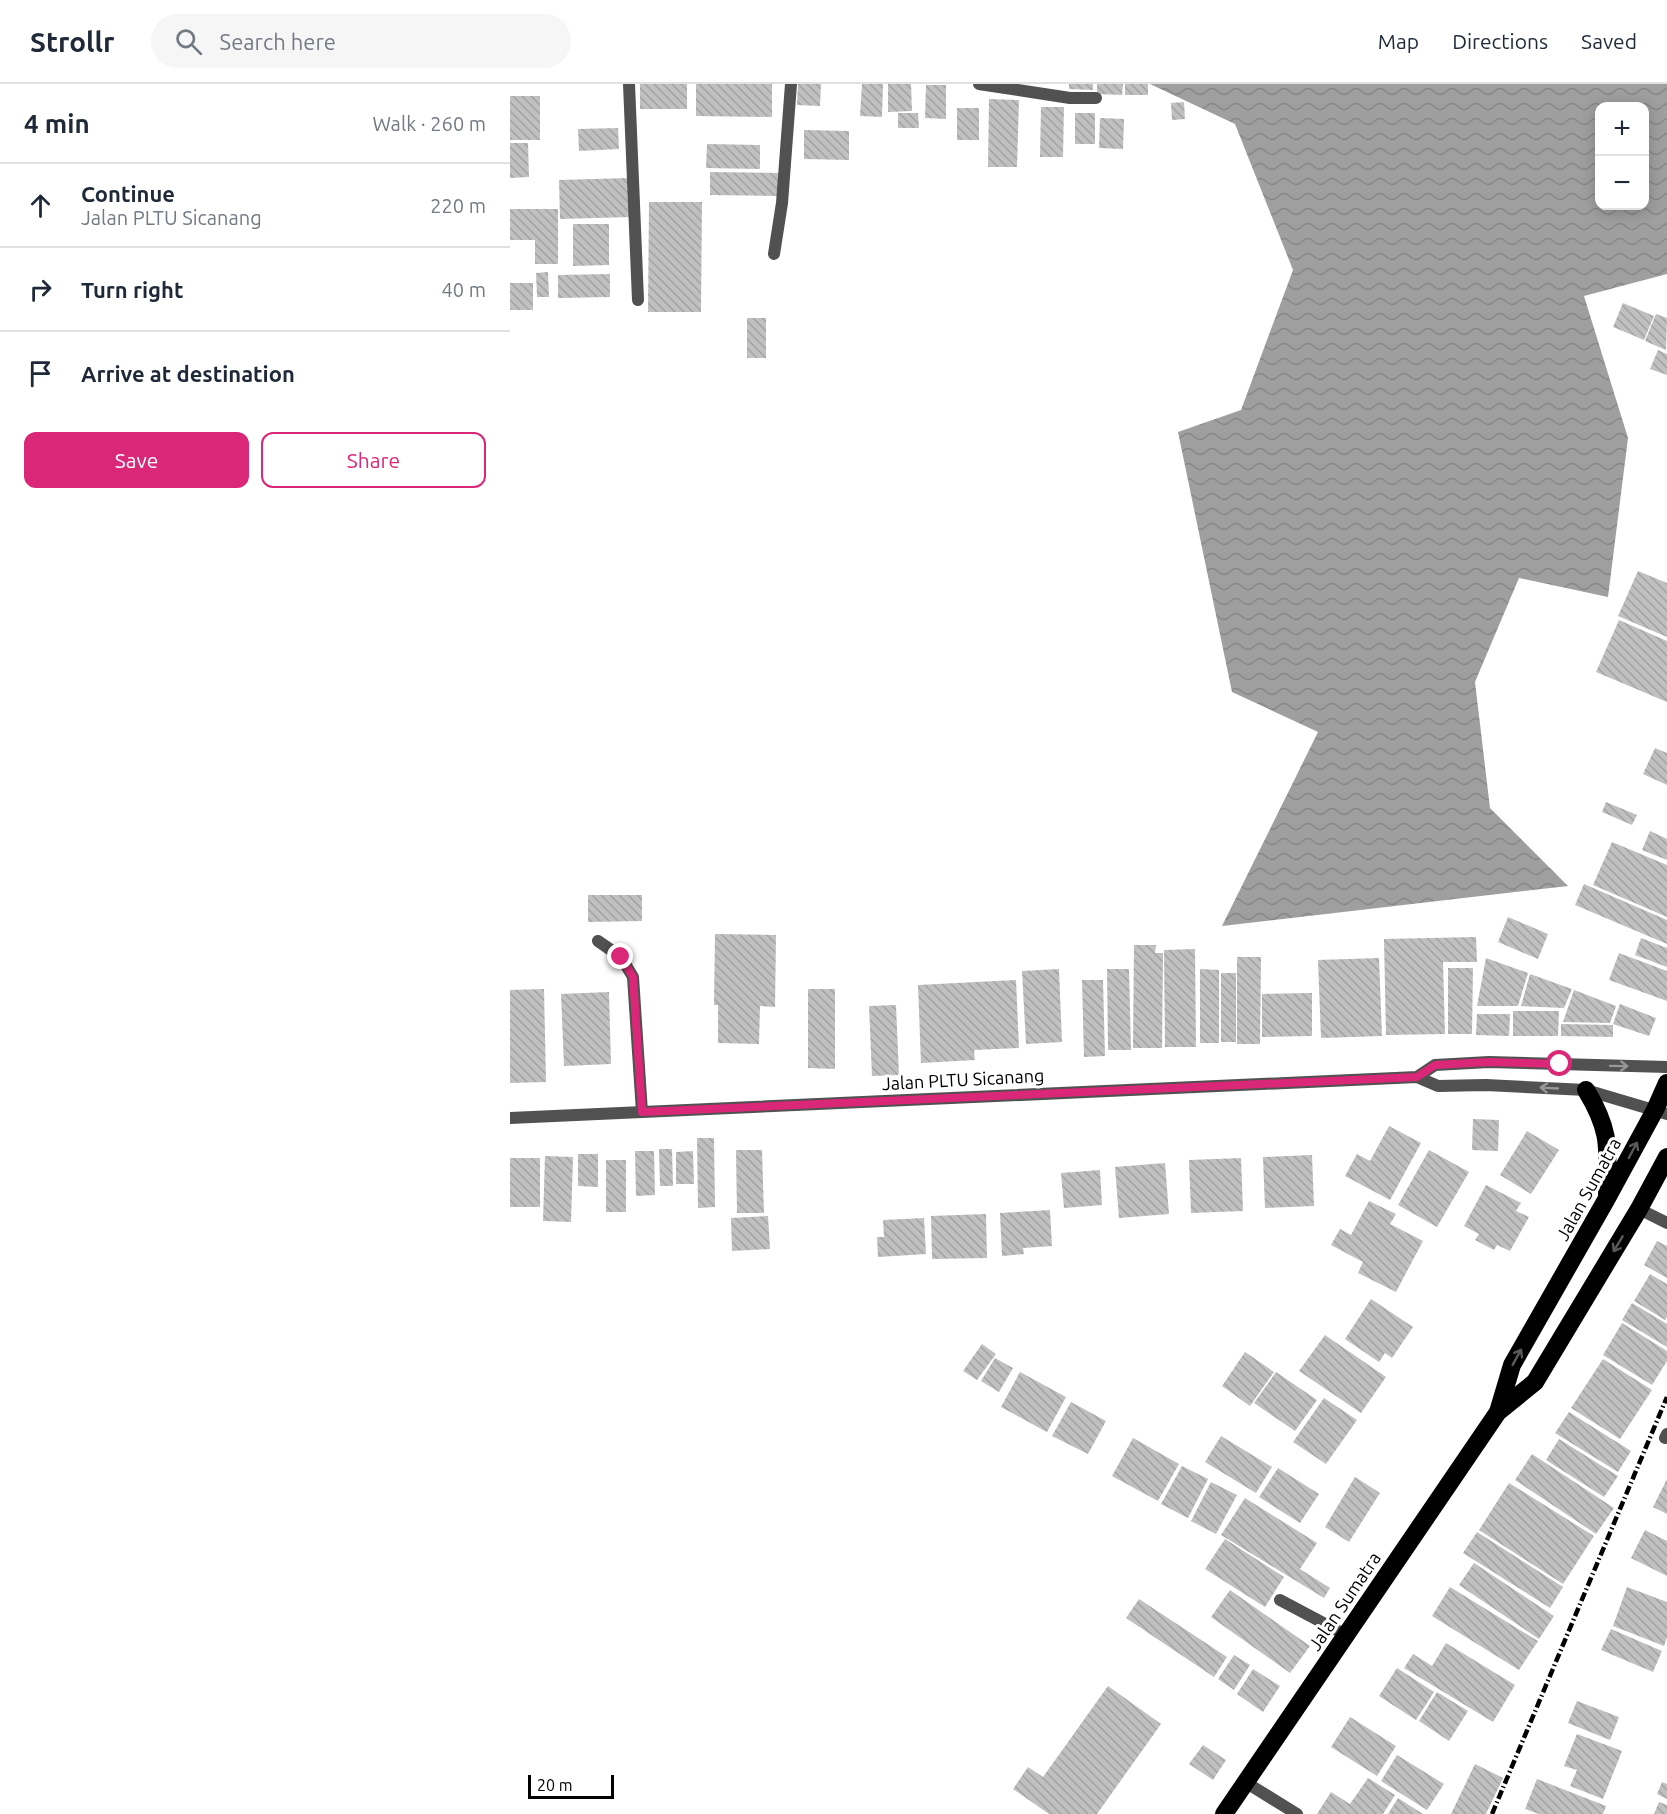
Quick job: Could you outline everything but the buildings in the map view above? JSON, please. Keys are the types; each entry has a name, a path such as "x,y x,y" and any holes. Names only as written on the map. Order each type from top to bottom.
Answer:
{"highway":[{"name":"Jalan Sumatra","path":"1498,1412 1512,1365 1606,1200 1661,1112 1667,1083"},
{"path":"1586,1090 1599,1112 1607,1143 1606,1200"},
{"name":"Jalan Sumatra","path":"1224,1814 1498,1412 1535,1382 1639,1209 1667,1156"}],"street":[{"path":"629,84 638,300"},
{"path":"774,254 782,203 791,84"},
{"path":"979,84 1070,98 1096,98"},
{"path":"598,940 621,957 633,977 642,1112"},
{"name":"Jalan PLTU Sicanang","path":"1417,1077 1435,1065 1489,1062 1667,1067"},
{"name":"Jalan PLTU Sicanang","path":"510,1118 1417,1077 1438,1086 1486,1085 1586,1090 1661,1112"},
{"path":"1639,1209 1667,1223"},
{"path":"1280,1600 1346,1635"},
{"path":"1245,1782 1297,1814"}],"water":[{"path":"1150,84 1667,84 1667,274 1584,296 1628,438 1608,597 1519,578 1475,682 1490,808 1568,886 1222,926 1318,732 1232,692 1178,432 1241,410 1293,270 1235,124"}],"railway":[{"path":"1492,1814 1667,1397"}],"route":[{"path":"621,957 633,977 642,1112 1417,1077 1435,1065 1489,1062 1560,1064"}]}
